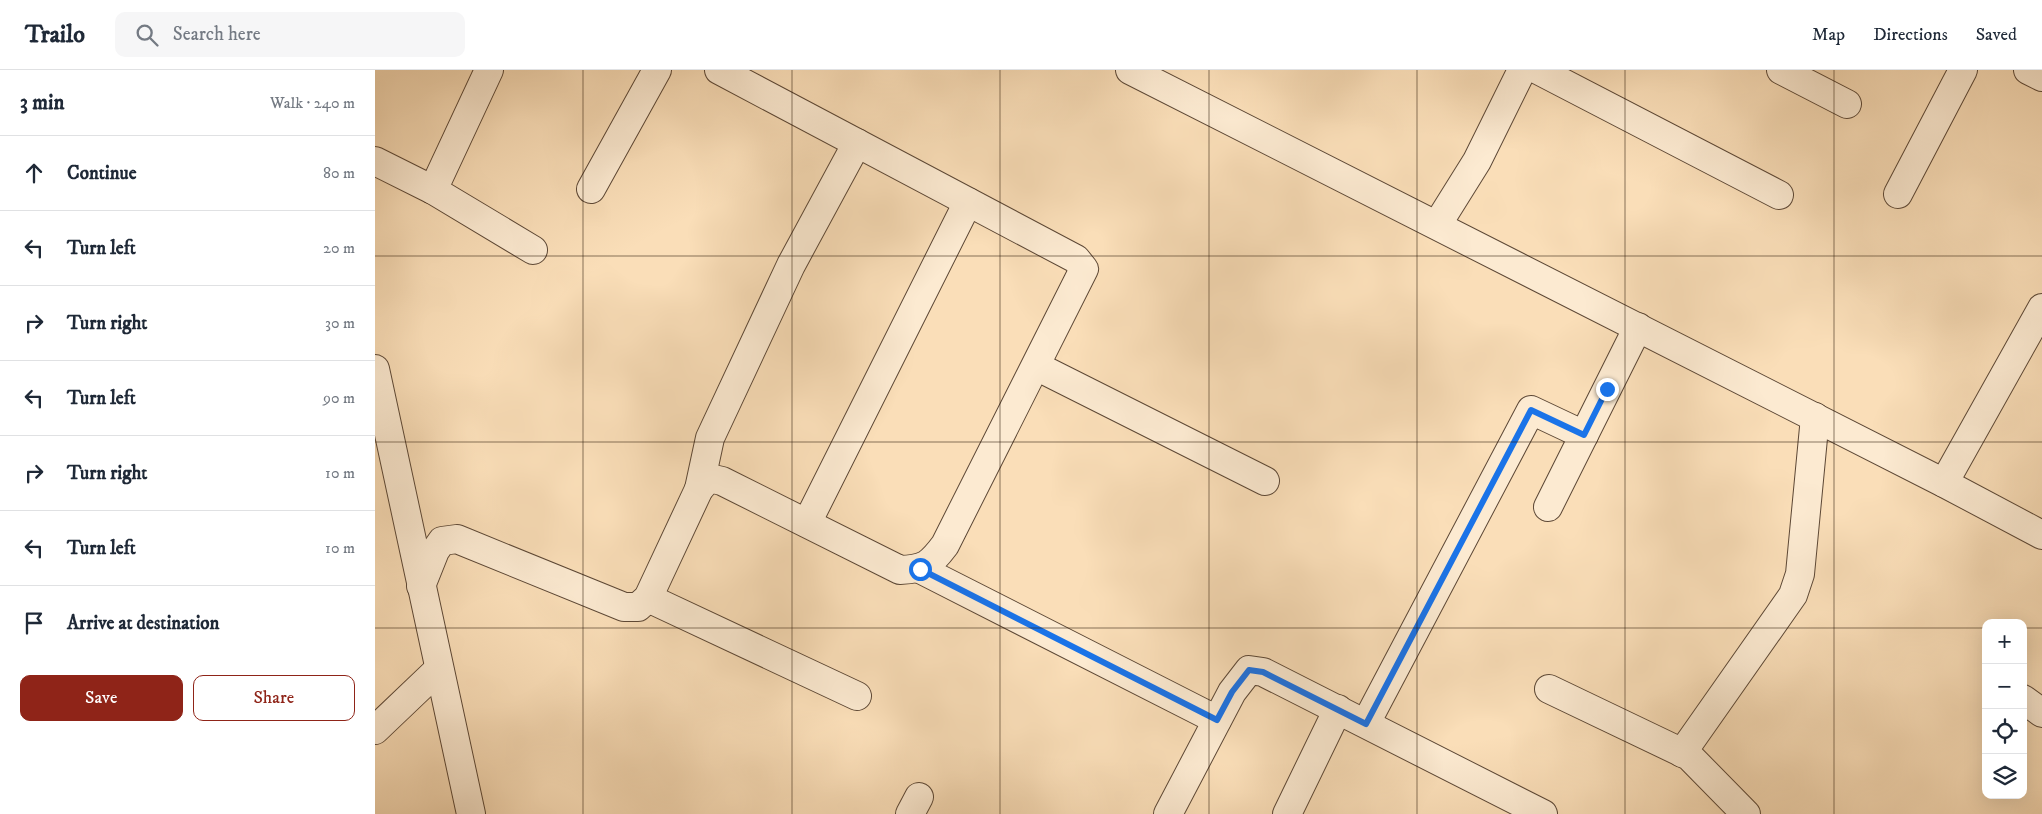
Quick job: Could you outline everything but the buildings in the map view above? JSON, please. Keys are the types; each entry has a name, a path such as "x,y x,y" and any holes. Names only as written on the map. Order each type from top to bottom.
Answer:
{"street":[{"path":"433,190 489,70"},
{"path":"591,189 657,70"},
{"path":"719,70 1076,259 1084,270 945,545 933,560 920,569"},
{"path":"1130,70 1815,417 2042,535"},
{"path":"1437,225 1477,161 1522,70"},
{"path":"1538,70 1779,195"},
{"path":"1781,70 1847,104"},
{"path":"1897,194 1963,70"},
{"path":"2028,70 2042,77"},
{"path":"421,586 435,551 443,541 457,539 624,607 638,607 648,598 699,489 710,438 791,265 857,143"},
{"path":"375,161 433,190 533,250"},
{"path":"807,523 968,202"},
{"path":"1944,483 2042,308"},
{"path":"1548,507 1638,327"},
{"path":"1036,366 1265,481"},
{"path":"375,369 471,814"},
{"path":"1366,724 1531,410 1584,435"},
{"path":"1682,753 1793,595 1800,574 1815,417"},
{"path":"699,489 709,478 722,481 900,570 920,569 1217,720"},
{"path":"648,598 857,696"},
{"path":"375,730 439,670"},
{"path":"1168,814 1232,692 1249,670 1263,672 1543,814"},
{"path":"1549,689 1689,756 1746,814"},
{"path":"2027,702 2042,713"},
{"path":"1287,814 1338,709"}],"route":[{"path":"920,569 1217,720 1232,692 1249,670 1263,672 1366,724 1531,410 1584,435 1607,389"}]}
